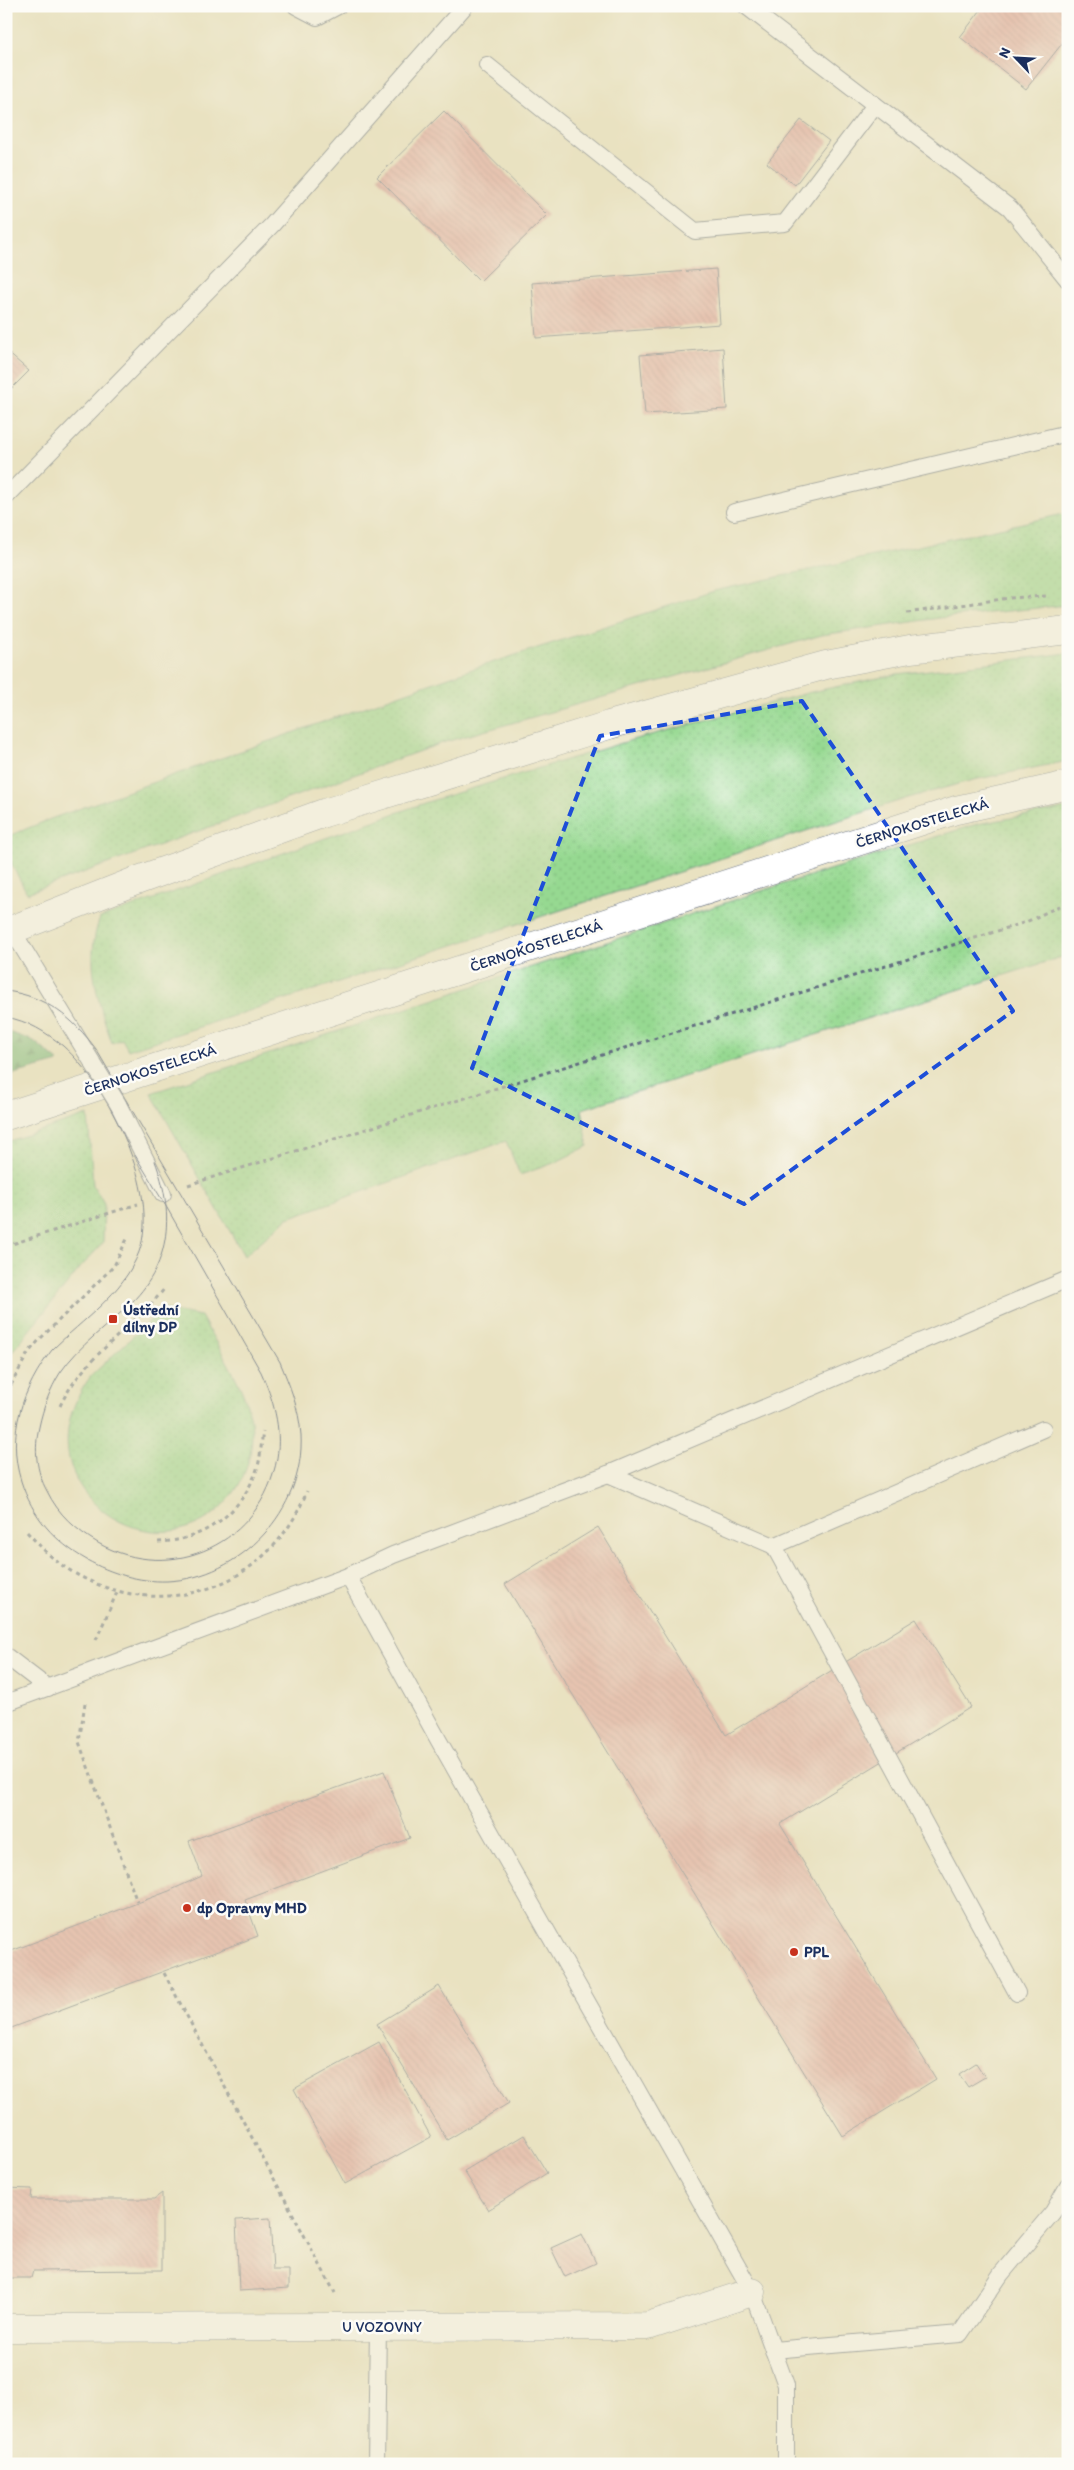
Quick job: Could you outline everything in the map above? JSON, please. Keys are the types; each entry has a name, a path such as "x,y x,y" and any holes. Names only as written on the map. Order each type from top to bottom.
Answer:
{"main road":[{"path":"9,931 142,878 324,813 609,726 826,666 910,649 1068,630"},
{"name":"ČERNOKOSTELECKÁ","path":"6,1116 956,810 1068,785"},
{"name":"U VOZOVNY","path":"6,2328 648,2326 752,2292"}],"lane":[{"path":"296,6 316,17 338,6"},
{"path":"6,497 272,225 465,6"},
{"path":"746,6 1010,208 1068,280"},
{"path":"487,65 695,231 785,223 876,105"},
{"path":"734,512 1068,432"},
{"path":"9,931 118,1104 163,1194"},
{"path":"6,1703 348,1576 393,1555 608,1474 1068,1279"},
{"path":"774,1546 1043,1429"},
{"path":"608,1474 774,1546 1017,1994"},
{"path":"348,1576 439,1741 752,2292 786,2385 786,2464"},
{"path":"6,1656 48,1688"},
{"path":"773,2350 960,2334 1001,2274 1053,2212 1068,2186"},
{"path":"376,2464 378,2327"}],"path":[{"path":"163,1194 200,1180 1026,922 1068,902"},
{"path":"6,1246 143,1201"},
{"path":"11,1386 28,1354 41,1338 114,1266 127,1239"},
{"path":"60,1406 74,1380 92,1360 150,1307 165,1288"},
{"path":"158,1542 182,1539 208,1530 228,1516 240,1503 258,1464 262,1432"},
{"path":"26,1532 44,1551 63,1566 118,1590 156,1597 177,1596 208,1589 233,1578 259,1560 283,1537 300,1509 307,1491"},
{"path":"118,1590 97,1635 79,1742 137,1902"},
{"path":"164,1973 338,2298"}],"highlighted area":[{"path":"802,701 1013,1011 744,1204 472,1068 600,736"}],"green space":[{"path":"1068,513 1068,605 939,618 822,635 445,742 27,893 6,854 6,837 53,818 463,672 714,591"},
{"path":"1068,653 1068,761 973,780 908,798 128,1050 122,1039 112,1043 98,997 93,965 95,934 100,918 427,802 632,740 811,692 897,674"},
{"path":"1068,808 1068,955 582,1109 588,1146 554,1163 520,1175 506,1141 288,1218 244,1256 151,1093 758,892 977,824"},
{"path":"6,1031 34,1041 59,1062 6,1076"},
{"path":"88,1115 93,1185 104,1203 103,1243 6,1359 6,1142"},
{"path":"162,1309 201,1316 241,1389 250,1415 252,1433 248,1462 237,1488 208,1518 174,1531 139,1529 107,1514 82,1489 69,1457 70,1418 91,1376"}],"building":[{"path":"984,6 1068,6 1068,36 1026,89 960,37"},
{"path":"444,111 547,215 480,281 377,177"},
{"path":"801,120 829,141 795,185 767,163"},
{"path":"716,269 720,324 536,338 532,283"},
{"path":"723,348 727,409 645,414 640,355"},
{"path":"6,351 29,371 6,394"},
{"name":"PPL","path":"598,1527 726,1735 916,1619 971,1707 780,1824 936,2079 843,2136 505,1584"},
{"name":"dp Opravny MHD","path":"384,1771 410,1838 245,1900 258,1936 6,2030 6,1953 169,1891 202,1876 189,1841"},
{"path":"439,1986 509,2103 447,2140 377,2024"},
{"path":"379,2042 431,2137 345,2184 294,2089"},
{"path":"976,2063 985,2077 968,2087 959,2074"},
{"path":"524,2135 547,2173 488,2210 464,2171"},
{"path":"6,2188 32,2189 31,2199 154,2199 162,2193 162,2270 33,2271 31,2278 6,2278"},
{"path":"270,2218 273,2270 289,2270 289,2288 239,2291 236,2220"},
{"path":"582,2234 596,2263 565,2277 551,2248"}],"tram line":[{"path":"6,991 34,998 57,1010 68,1018 96,1049 280,1362 294,1397 301,1435 299,1463 292,1489 280,1513 263,1535 243,1553 220,1567 194,1577 167,1581 146,1580 115,1573 87,1560 65,1545 46,1527 31,1506 21,1481 15,1446 20,1412 25,1395 52,1350 101,1305 123,1281 139,1252 144,1228 143,1200 136,1171 113,1113 97,1087 80,1064 57,1041 29,1024 6,1017"},
{"path":"135,1155 167,1208 261,1372 273,1403 278,1436 277,1458 268,1488 253,1513 233,1533 210,1548 183,1557 155,1559 126,1555 98,1543 75,1527 51,1499 40,1476 36,1452 37,1435 43,1413 50,1392 60,1373 76,1353 132,1302 145,1287 162,1253 167,1217 165,1198 155,1161"}],"place":[{"name":"Ústřední dílny DP","path":"113,1319"},
{"name":"dp Opravny MHD","path":"187,1908"},
{"name":"PPL","path":"794,1952"}]}
